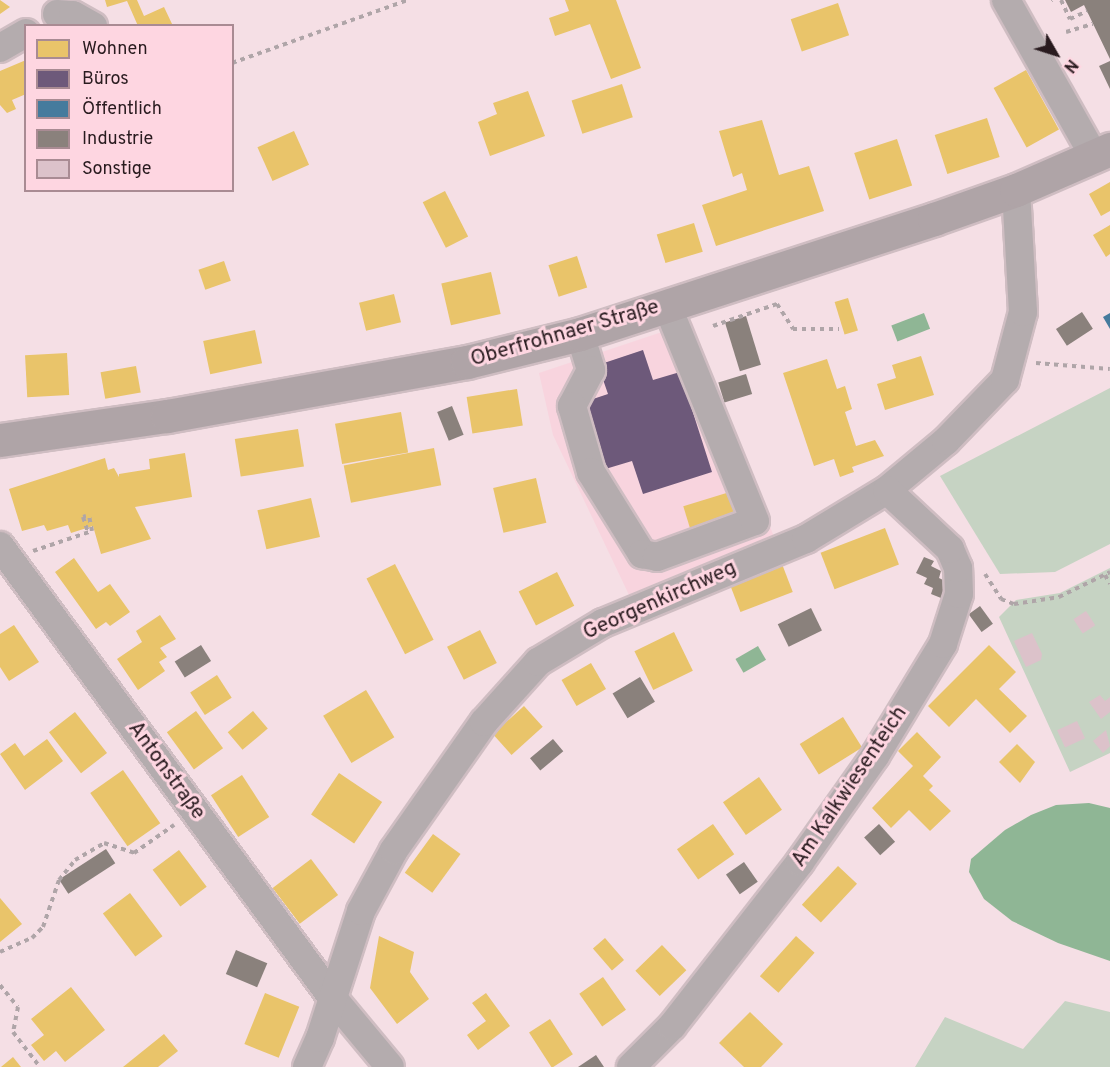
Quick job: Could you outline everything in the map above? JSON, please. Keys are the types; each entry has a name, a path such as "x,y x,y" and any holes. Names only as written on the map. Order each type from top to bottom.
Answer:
{"main road":[{"name":"Oberfrohnaer Straße","path":"0,440 166,416 455,364 580,334 1016,190 1102,153"}],"street":[{"path":"1006,0 1102,153"},
{"path":"50,13 73,15 89,24"},
{"path":"0,48 24,34"},
{"name":"Georgenkirchweg","path":"307,1067 320,1038 331,996 361,911 394,850 484,722 538,662 623,614 806,539 887,490 946,441 1005,380 1023,312 1016,190"},
{"path":"580,334 591,370 572,406 591,472 642,554 657,557 755,521 667,305"},
{"path":"887,490 950,549 958,568"},
{"name":"Antonstraße","path":"5,553 331,996"},
{"name":"Am Kalkwiesenteich","path":"631,1067 672,1026 800,862 875,756 943,644 959,594 958,568"},
{"path":"331,996 390,1067"}],"path":[{"path":"234,62 408,0"},
{"path":"1060,0 1070,20 1087,11"},
{"path":"1066,32 1093,24"},
{"path":"713,326 777,304 793,329 838,328"},
{"path":"1010,362 1110,369"},
{"path":"5,553 86,533 92,531 88,515 83,517 86,526 82,527 86,533"},
{"path":"958,568 975,559 1001,599 1014,604 1059,597 1110,572"},
{"path":"1105,575 1110,584"},
{"path":"0,952 32,938 43,927 59,880 75,860 105,843 134,853 195,810"},
{"path":"0,985 18,1007 13,1032 40,1067"}],"shaded area":[{"path":"924,313 930,329 897,341 891,326"},
{"path":"692,322 774,537 630,597 553,435 539,373"},
{"path":"1110,388 1110,544 1055,572 1000,574 940,476"},
{"path":"1110,568 1110,753 1070,772 999,617 1016,600 1060,593"},
{"path":"758,646 766,660 743,673 735,659"},
{"path":"1089,803 1110,808 1110,961 1058,943 1012,921 984,899 969,872 971,859 1005,830 1031,815 1056,805"},
{"path":"1065,1001 1110,1012 1110,1067 915,1067 945,1017 1023,1049"}],"building: Wohnen":[{"path":"0,0 10,7 0,14"},
{"path":"105,0 137,0 144,16 164,7 172,24 137,24 127,1 107,7"},
{"path":"565,0 616,0 641,68 611,79 590,24 555,36 549,18 569,11"},
{"path":"838,3 849,35 802,51 791,19"},
{"path":"24,61 24,95 12,100 16,109 7,113 0,105 0,71"},
{"path":"1026,70 1059,129 1027,147 994,88"},
{"path":"622,84 633,117 582,134 572,100"},
{"path":"528,91 545,136 490,156 478,122 497,114 493,103"},
{"path":"987,118 1000,157 947,174 935,135"},
{"path":"762,120 779,175 809,166 824,211 716,246 702,205 747,190 742,173 733,177 719,131"},
{"path":"294,131 309,165 273,181 257,147"},
{"path":"897,139 912,186 869,200 854,153"},
{"path":"1110,182 1110,211 1101,216 1089,194"},
{"path":"445,191 468,236 446,248 423,202"},
{"path":"694,223 703,252 665,263 657,234"},
{"path":"1110,225 1110,254 1106,257 1093,235"},
{"path":"577,256 587,287 559,297 548,265"},
{"path":"224,261 231,281 205,290 198,270"},
{"path":"491,272 501,314 451,325 441,283"},
{"path":"394,294 401,322 366,331 359,303"},
{"path":"848,298 858,331 845,335 835,302"},
{"path":"255,330 262,363 210,374 203,341"},
{"path":"67,353 69,395 27,397 25,355"},
{"path":"921,356 934,395 885,410 877,384 896,378 892,365"},
{"path":"827,359 837,389 845,386 852,409 845,412 856,446 875,440 884,456 852,467 854,472 840,477 834,459 814,466 783,373"},
{"path":"136,366 141,393 105,399 101,372"},
{"path":"517,389 523,426 472,434 467,397"},
{"path":"401,412 408,452 342,464 335,424"},
{"path":"298,429 304,467 241,477 235,439"},
{"path":"434,448 441,485 351,503 344,466"},
{"path":"185,453 192,497 135,507 151,539 101,554 93,526 71,533 68,525 47,531 44,525 22,531 9,489 105,458 108,470 114,468 119,477 119,474 150,469 149,459"},
{"path":"536,478 546,523 503,533 493,488"},
{"path":"733,491 741,517 691,532 683,506"},
{"path":"311,498 320,537 266,549 257,510"},
{"path":"885,528 899,564 835,589 821,553"},
{"path":"74,558 98,592 110,584 130,612 110,626 106,622 96,629 55,572"},
{"path":"395,564 434,640 405,654 366,579"},
{"path":"782,564 793,592 740,612 730,584"},
{"path":"557,572 574,606 536,625 519,592"},
{"path":"160,615 176,639 160,648 167,657 159,662 165,671 138,690 117,659 142,642 136,631"},
{"path":"14,625 39,662 9,681 0,667 0,634"},
{"path":"480,630 497,663 464,680 447,647"},
{"path":"674,632 693,671 653,690 634,651"},
{"path":"989,645 1016,672 999,689 1027,716 1010,733 976,699 949,727 928,706"},
{"path":"591,663 606,689 577,706 562,680"},
{"path":"217,675 232,698 205,715 190,692"},
{"path":"366,690 394,737 351,763 323,716"},
{"path":"524,706 543,727 512,755 493,734"},
{"path":"196,711 223,748 194,769 167,732"},
{"path":"253,711 268,729 243,750 228,732"},
{"path":"75,712 107,753 81,773 49,732"},
{"path":"843,717 862,748 819,775 800,744"},
{"path":"917,732 941,757 923,776 933,786 929,790 951,811 930,831 909,810 891,828 872,808 913,766 898,751"},
{"path":"47,739 63,761 25,790 0,754 15,743 24,756"},
{"path":"1017,744 1035,762 1020,783 999,762"},
{"path":"123,770 160,823 128,846 90,793"},
{"path":"339,773 382,802 354,844 311,814"},
{"path":"242,775 269,817 238,837 211,795"},
{"path":"759,777 782,810 746,835 723,802"},
{"path":"713,824 734,854 698,880 677,849"},
{"path":"433,834 461,854 432,893 405,873"},
{"path":"179,850 207,887 180,907 153,870"},
{"path":"311,859 338,895 300,924 273,888"},
{"path":"838,866 857,884 821,922 802,905"},
{"path":"130,893 162,936 135,957 103,913"},
{"path":"0,898 22,924 0,942"},
{"path":"379,936 414,952 410,972 429,999 397,1024 370,988"},
{"path":"796,936 815,953 778,993 760,976"},
{"path":"605,938 624,960 612,970 593,948"},
{"path":"662,945 686,970 660,996 635,971"},
{"path":"603,977 626,1010 602,1026 579,994"},
{"path":"71,987 105,1030 65,1062 56,1051 44,1061 31,1045 44,1035 31,1019"},
{"path":"265,993 299,1007 279,1058 244,1044"},
{"path":"486,993 510,1026 478,1050 467,1035 486,1021 472,1003"},
{"path":"750,1012 783,1044 761,1067 744,1067 719,1043"},
{"path":"550,1019 573,1054 551,1067 529,1033"},
{"path":"164,1034 178,1051 158,1067 123,1067"},
{"path":"13,1057 21,1067 1,1067"}],"building: Büros":[{"path":"643,350 653,380 680,372 712,472 643,494 632,461 602,470 581,403 608,394 598,365"}],"building: Öffentlich":[{"path":"1110,313 1110,329 1103,317"}],"building: Industrie":[{"path":"1065,0 1110,0 1110,59 1084,5 1071,12"},
{"path":"1110,61 1110,89 1099,66"},
{"path":"1082,312 1093,329 1067,346 1056,329"},
{"path":"746,316 761,365 740,371 725,322"},
{"path":"746,374 752,394 724,403 718,382"},
{"path":"452,406 464,435 449,441 437,412"},
{"path":"924,557 934,561 931,566 941,571 939,578 947,582 941,598 931,594 933,588 924,584 927,578 916,573"},
{"path":"980,606 993,624 982,632 969,614"},
{"path":"811,608 822,630 789,647 778,624"},
{"path":"201,645 211,661 185,678 175,661"},
{"path":"640,677 655,702 628,718 613,693"},
{"path":"553,739 563,751 540,771 530,758"},
{"path":"879,824 895,842 880,855 864,837"},
{"path":"106,849 115,863 68,894 59,879"},
{"path":"744,862 758,882 740,894 726,875"},
{"path":"236,950 267,963 257,987 226,974"},
{"path":"596,1055 604,1067 578,1067"}],"building: Sonstige":[{"path":"1086,611 1095,625 1083,633 1073,619"},
{"path":"1032,633 1042,654 1041,660 1026,667 1014,641"},
{"path":"1100,695 1105,701 1110,697 1110,712 1101,719 1089,702"},
{"path":"1077,721 1085,738 1065,748 1057,730"},
{"path":"1106,730 1110,746 1103,753 1093,741"}]}
